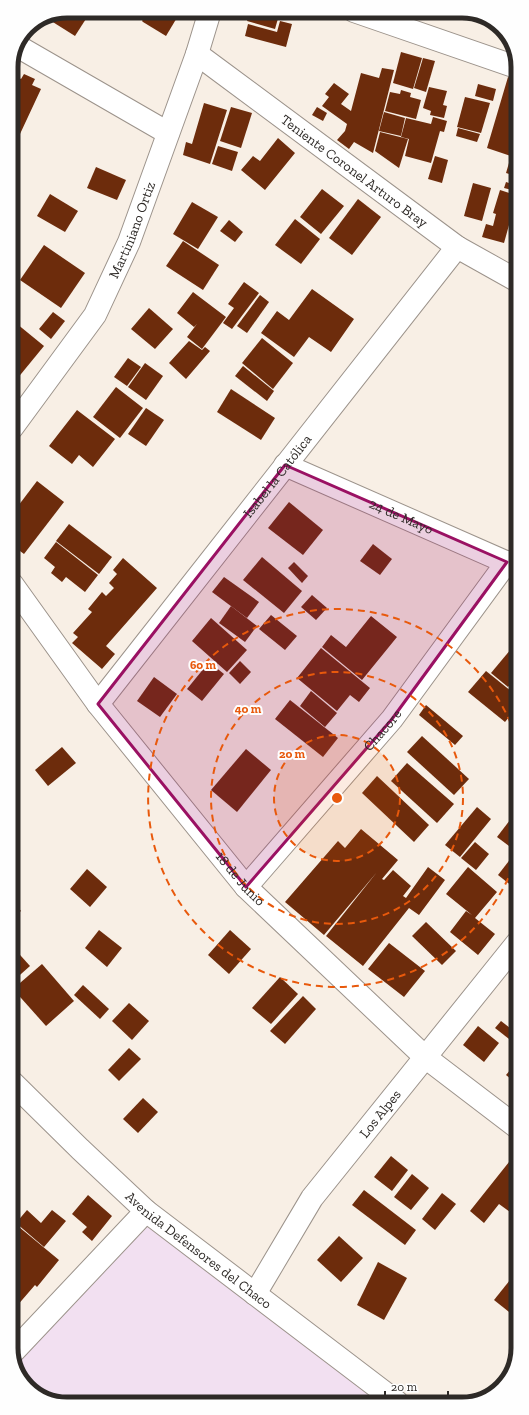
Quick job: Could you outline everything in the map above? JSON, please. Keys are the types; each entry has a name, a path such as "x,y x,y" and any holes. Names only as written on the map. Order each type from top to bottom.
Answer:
{"street":[{"name":"Martiniano Ortiz","path":"18,420 96,315 129,242 197,54 208,18"},
{"path":"374,18 511,65"},
{"path":"22,49 168,133"},
{"name":"Teniente Coronel Arturo Bray","path":"197,54 457,247 511,277"},
{"name":"Isabel la Católica","path":"98,704 457,247"},
{"name":"24 de Mayo","path":"285,465 511,565"},
{"name":"Chacore","path":"246,887 392,719 511,566"},
{"name":"18 de Junio","path":"18,592 98,704 246,887 425,1057 511,1123"},
{"name":"Los Alpes","path":"256,1294 312,1198 511,950"},
{"name":"Avenida Defensores del Chaco","path":"18,1088 146,1211 390,1397"},
{"path":"18,1347 146,1211"}],"highlighted area":[{"path":"285,465 507,562 392,719 246,887 98,704"}],"shaded area":[{"path":"147,1205 389,1397 64,1397 48,1393 35,1385 22,1367 19,1356"}],"building":[{"path":"67,18 87,18 75,36 51,21"},
{"path":"144,18 177,18 166,36 142,21"},
{"path":"248,18 278,18 275,29 247,21"},
{"path":"280,21 292,24 286,47 245,36 248,24 277,32"},
{"path":"401,52 422,58 413,89 393,83"},
{"path":"423,58 435,61 426,92 414,88"},
{"path":"382,68 394,70 373,153 354,142 349,149 337,140 345,131 347,124 322,106 329,97 325,94 334,83 349,94 341,104 351,111 361,73 379,78"},
{"path":"24,74 35,79 32,85 41,89 20,134 18,133 18,78 21,79"},
{"path":"508,77 511,78 511,156 487,148"},
{"path":"478,84 496,89 493,101 475,96"},
{"path":"429,87 447,91 443,105 447,106 444,118 430,115 431,111 423,108"},
{"path":"401,90 411,93 410,97 421,100 416,119 385,111 390,92 400,94"},
{"path":"465,97 490,103 481,133 457,127"},
{"path":"204,103 227,110 210,164 183,155 186,142 192,144"},
{"path":"231,107 252,113 241,148 220,141"},
{"path":"317,107 327,113 323,121 312,115"},
{"path":"384,112 405,118 401,136 379,131"},
{"path":"433,117 447,121 444,132 440,131 431,163 405,156 409,139 401,137 406,118 431,124"},
{"path":"458,128 480,134 477,142 456,136"},
{"path":"380,132 408,139 399,168 375,151"},
{"path":"278,138 295,153 265,190 241,170 253,156 260,161"},
{"path":"218,146 238,152 232,171 212,164"},
{"path":"435,156 448,160 442,183 428,179"},
{"path":"511,156 511,175 506,173"},
{"path":"96,167 126,180 117,200 87,188"},
{"path":"511,178 511,190 504,188 506,182 509,183"},
{"path":"473,183 491,188 482,221 464,216"},
{"path":"322,189 344,206 321,234 300,217"},
{"path":"500,190 511,193 511,218 504,243 482,237 486,224 493,226 496,214 493,213"},
{"path":"50,194 78,211 65,232 37,216"},
{"path":"358,199 381,217 352,255 329,238"},
{"path":"192,202 218,217 198,249 173,234"},
{"path":"295,219 320,239 301,264 275,245"},
{"path":"229,220 243,232 235,242 220,231"},
{"path":"183,241 219,265 203,290 166,266"},
{"path":"44,245 85,273 61,308 20,280"},
{"path":"244,282 259,293 232,329 223,323 234,308 228,304"},
{"path":"312,289 354,319 331,352 309,337 294,357 261,333 277,311 289,320"},
{"path":"193,292 226,317 202,349 187,337 197,324 194,327 177,313"},
{"path":"260,295 269,302 247,333 237,326"},
{"path":"149,308 173,329 155,349 131,329"},
{"path":"53,312 65,321 51,339 39,329"},
{"path":"18,325 44,346 18,378"},
{"path":"262,338 293,363 273,389 242,363"},
{"path":"189,341 202,350 205,347 210,351 186,379 169,363"},
{"path":"128,358 141,367 127,386 114,377"},
{"path":"145,363 163,376 146,400 128,387"},
{"path":"243,366 274,391 267,401 235,376"},
{"path":"116,387 143,408 120,438 93,417"},
{"path":"231,389 275,418 261,440 217,412"},
{"path":"146,408 164,420 146,446 128,434"},
{"path":"77,410 115,439 93,467 79,455 72,464 49,446"},
{"path":"37,481 64,502 24,554 18,550 18,506"},
{"path":"289,502 323,530 303,555 268,528"},
{"path":"69,524 112,557 99,574 56,541"},
{"path":"56,542 98,575 85,592 66,577 62,582 51,573 55,567 44,558"},
{"path":"373,544 392,559 380,575 360,561"},
{"path":"262,557 302,591 284,613 243,580"},
{"path":"123,558 157,588 106,646 115,654 102,669 72,643 78,637 73,633 92,612 88,609 102,592 106,596 114,588 109,583 117,574 113,570"},
{"path":"294,562 308,576 302,583 288,568"},
{"path":"224,577 259,602 247,618 212,592"},
{"path":"312,595 327,608 316,620 301,607"},
{"path":"231,606 257,626 245,642 219,623"},
{"path":"271,615 297,636 285,650 259,629"},
{"path":"371,616 397,637 362,680 322,647 331,635 346,647"},
{"path":"211,618 247,650 227,672 192,641"},
{"path":"321,648 370,688 359,702 350,695 337,711 297,678"},
{"path":"511,649 511,684 508,687 491,673"},
{"path":"240,661 251,672 240,684 229,673"},
{"path":"209,662 224,674 202,701 187,689"},
{"path":"486,671 511,691 511,714 505,722 468,692"},
{"path":"154,677 177,694 160,717 137,701"},
{"path":"311,691 337,713 325,727 300,706"},
{"path":"290,700 338,738 323,757 275,719"},
{"path":"426,705 463,736 455,745 419,715"},
{"path":"422,736 469,779 454,795 407,752"},
{"path":"62,747 76,763 48,786 35,770"},
{"path":"246,749 271,770 237,812 211,790"},
{"path":"407,763 454,804 437,823 391,781"},
{"path":"377,776 429,825 414,842 362,793"},
{"path":"477,807 491,819 460,857 445,845"},
{"path":"511,819 511,848 497,837"},
{"path":"361,829 398,860 382,879 384,880 393,870 411,886 403,896 406,898 428,867 445,880 419,915 409,908 363,966 326,936 377,872 324,935 285,902 338,841 345,848"},
{"path":"475,842 489,854 476,870 461,858"},
{"path":"511,858 511,885 498,875"},
{"path":"468,867 497,892 475,918 495,934 478,955 450,932 466,911 472,915 446,894"},
{"path":"87,869 107,887 90,907 70,889"},
{"path":"426,922 456,951 442,965 412,936"},
{"path":"99,930 122,948 107,967 85,948"},
{"path":"230,930 251,949 229,974 208,955"},
{"path":"389,943 425,971 404,997 368,969"},
{"path":"18,953 30,966 18,977"},
{"path":"42,964 74,1001 46,1026 18,995 18,985"},
{"path":"280,977 298,994 271,1024 252,1008"},
{"path":"83,985 109,1009 100,1019 74,995"},
{"path":"303,996 316,1009 285,1044 270,1031"},
{"path":"129,1003 149,1021 132,1040 112,1021"},
{"path":"501,1021 511,1029 511,1041 495,1028"},
{"path":"478,1026 499,1043 484,1062 463,1045"},
{"path":"129,1048 141,1059 119,1081 108,1070"},
{"path":"511,1069 511,1079 506,1075"},
{"path":"143,1098 158,1112 138,1133 123,1119"},
{"path":"391,1156 408,1170 392,1191 374,1177"},
{"path":"509,1162 511,1164 511,1213 499,1204 484,1223 470,1211"},
{"path":"412,1174 429,1188 411,1210 394,1197"},
{"path":"364,1190 416,1230 405,1245 352,1205"},
{"path":"442,1193 456,1204 435,1230 422,1219"},
{"path":"88,1195 112,1216 92,1241 82,1232 87,1227 72,1214"},
{"path":"27,1210 41,1223 52,1210 66,1221 44,1247 18,1225 18,1221"},
{"path":"18,1226 59,1260 37,1287 35,1285 18,1305 18,1274 20,1272 18,1270"},
{"path":"339,1236 363,1258 341,1282 317,1260"},
{"path":"378,1262 407,1278 384,1320 357,1305"},
{"path":"511,1279 511,1313 494,1300"}]}
